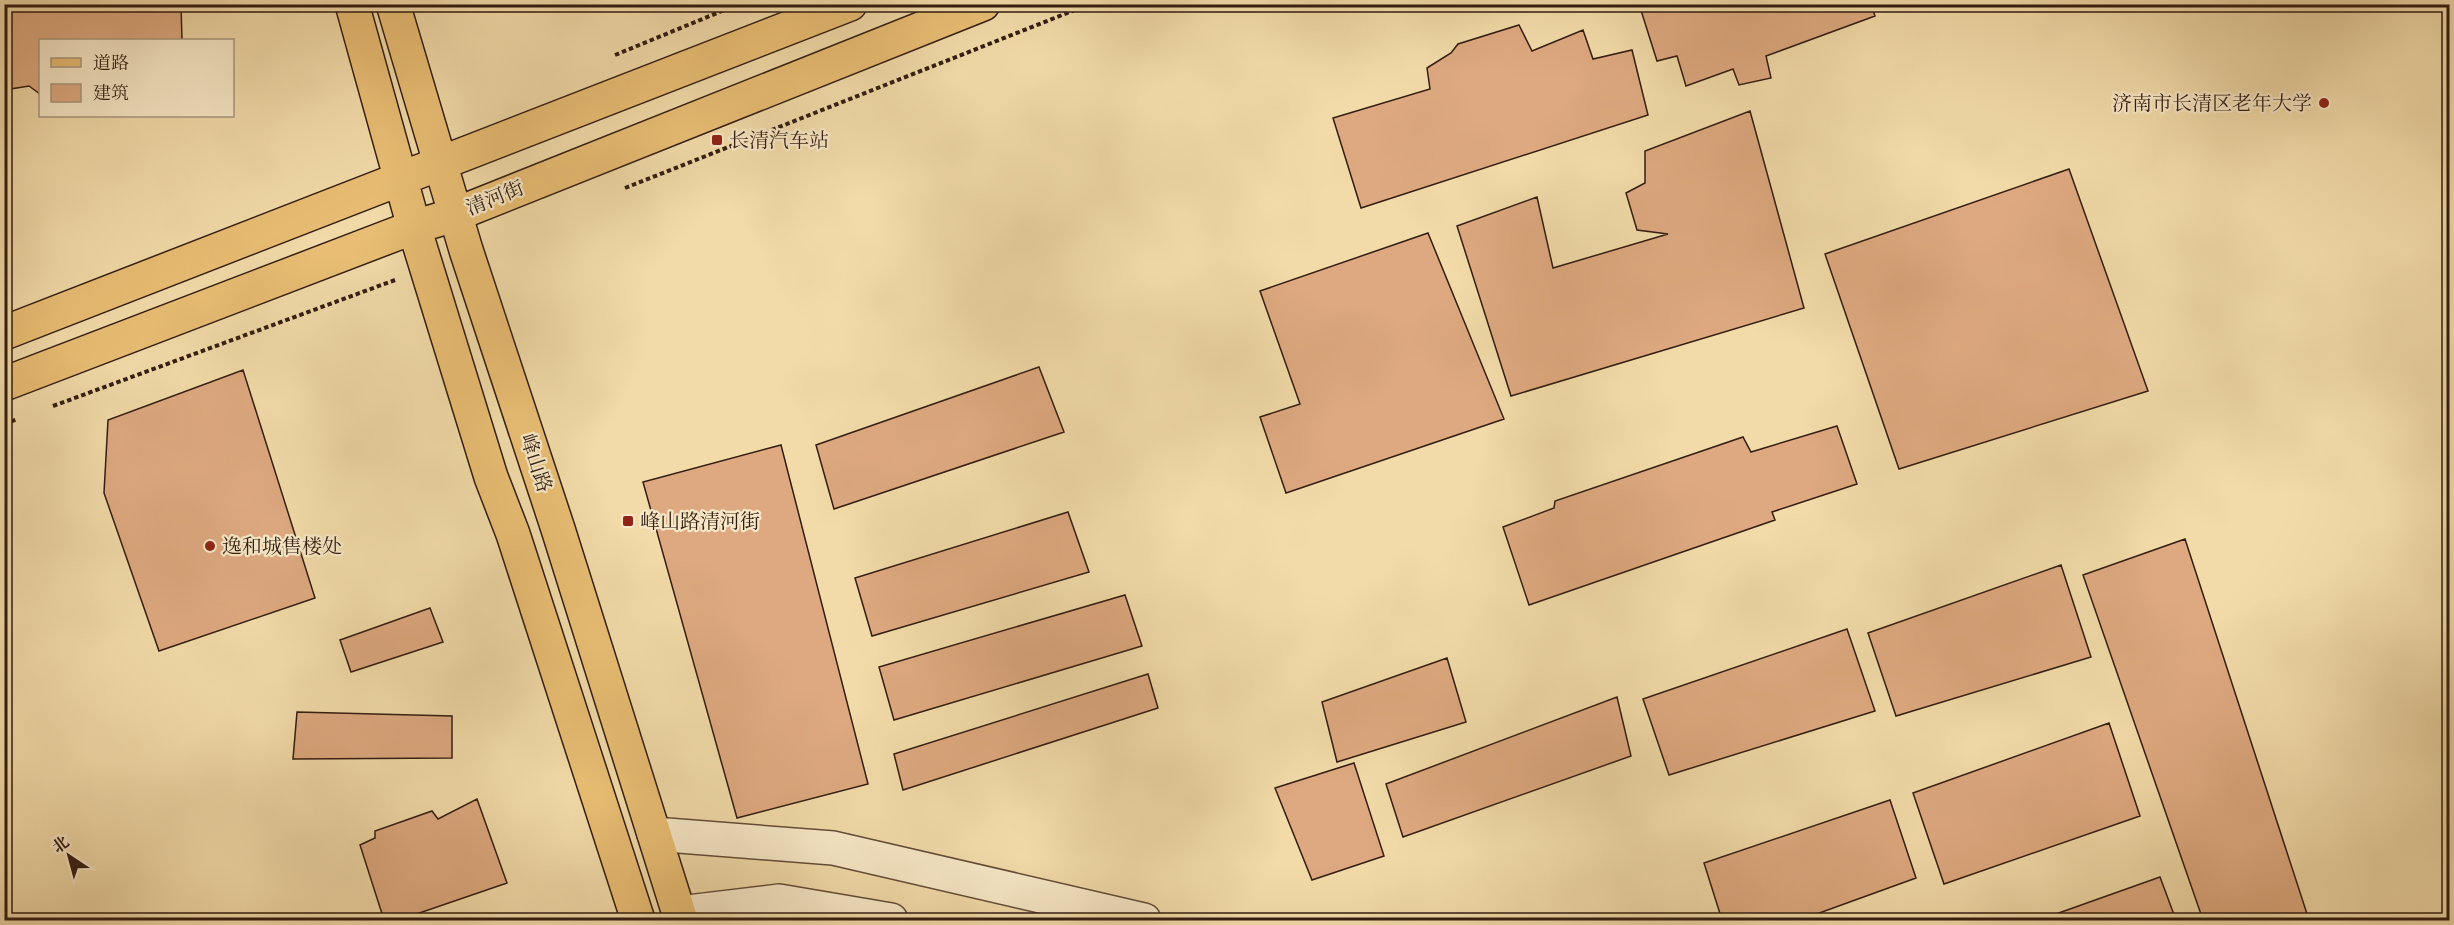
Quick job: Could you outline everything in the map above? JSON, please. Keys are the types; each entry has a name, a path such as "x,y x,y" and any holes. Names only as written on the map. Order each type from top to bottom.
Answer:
{"main road":[{"path":"352,4 414,227 491,477 513,534 638,921"},
{"name":"峰山路","path":"393,4 454,214 558,529 680,916"},
{"path":"4,333 850,4"},
{"name":"清河街","path":"4,384 414,227 454,214 983,4"}],"street":[{"path":"654,834 833,848 1144,921"},
{"path":"680,916 779,901 891,921"}],"building":[{"path":"4,4 181,4 182,39 39,39 39,93 29,86 4,90"},
{"path":"1639,4 1871,4 1875,16 1766,56 1771,78 1739,85 1733,69 1686,86 1677,56 1657,61"},
{"path":"1519,25 1532,51 1583,30 1593,59 1632,50 1648,115 1361,208 1333,118 1430,89 1427,68 1451,53 1458,44"},
{"path":"1750,111 1804,308 1511,396 1457,226 1537,197 1553,268 1668,234 1637,230 1626,193 1645,183 1645,151"},
{"path":"2069,169 2148,391 1899,469 1825,254"},
{"path":"1428,233 1504,419 1286,493 1260,417 1300,404 1260,291"},
{"path":"1039,367 1064,432 834,509 816,445"},
{"name":"逸和城售楼处","path":"243,370 315,598 159,651 104,493 108,420"},
{"path":"1837,426 1857,484 1772,512 1775,520 1529,605 1503,527 1554,508 1555,501 1743,437 1751,452"},
{"path":"781,445 868,784 737,818 643,482"},
{"path":"1068,512 1089,572 872,636 855,578"},
{"path":"2185,539 2309,920 2203,920 2083,575"},
{"path":"2061,565 2091,657 1896,716 1868,633"},
{"path":"1125,595 1142,646 894,720 879,667"},
{"path":"430,608 443,642 351,672 340,640"},
{"path":"1847,629 1875,711 1669,775 1643,699"},
{"path":"1447,658 1466,722 1337,762 1322,702"},
{"path":"1148,674 1158,708 903,790 894,754"},
{"path":"1617,697 1631,756 1403,837 1386,784"},
{"path":"297,712 452,716 452,758 293,759"},
{"path":"2109,723 2140,816 1944,884 1913,793"},
{"path":"1354,763 1384,856 1312,880 1275,788"},
{"path":"477,799 507,883 399,920 384,920 360,845 375,838 375,831 432,811 438,819"},
{"path":"1890,800 1916,878 1800,920 1722,920 1704,863"},
{"path":"2160,877 2176,920 2039,920"}],"place":[{"name":"济南市长清区老年大学","path":"2324,103"},
{"name":"长清汽车站","path":"717,140"},
{"name":"峰山路清河街","path":"628,521"},
{"name":"逸和城售楼处","path":"210,546"}]}
